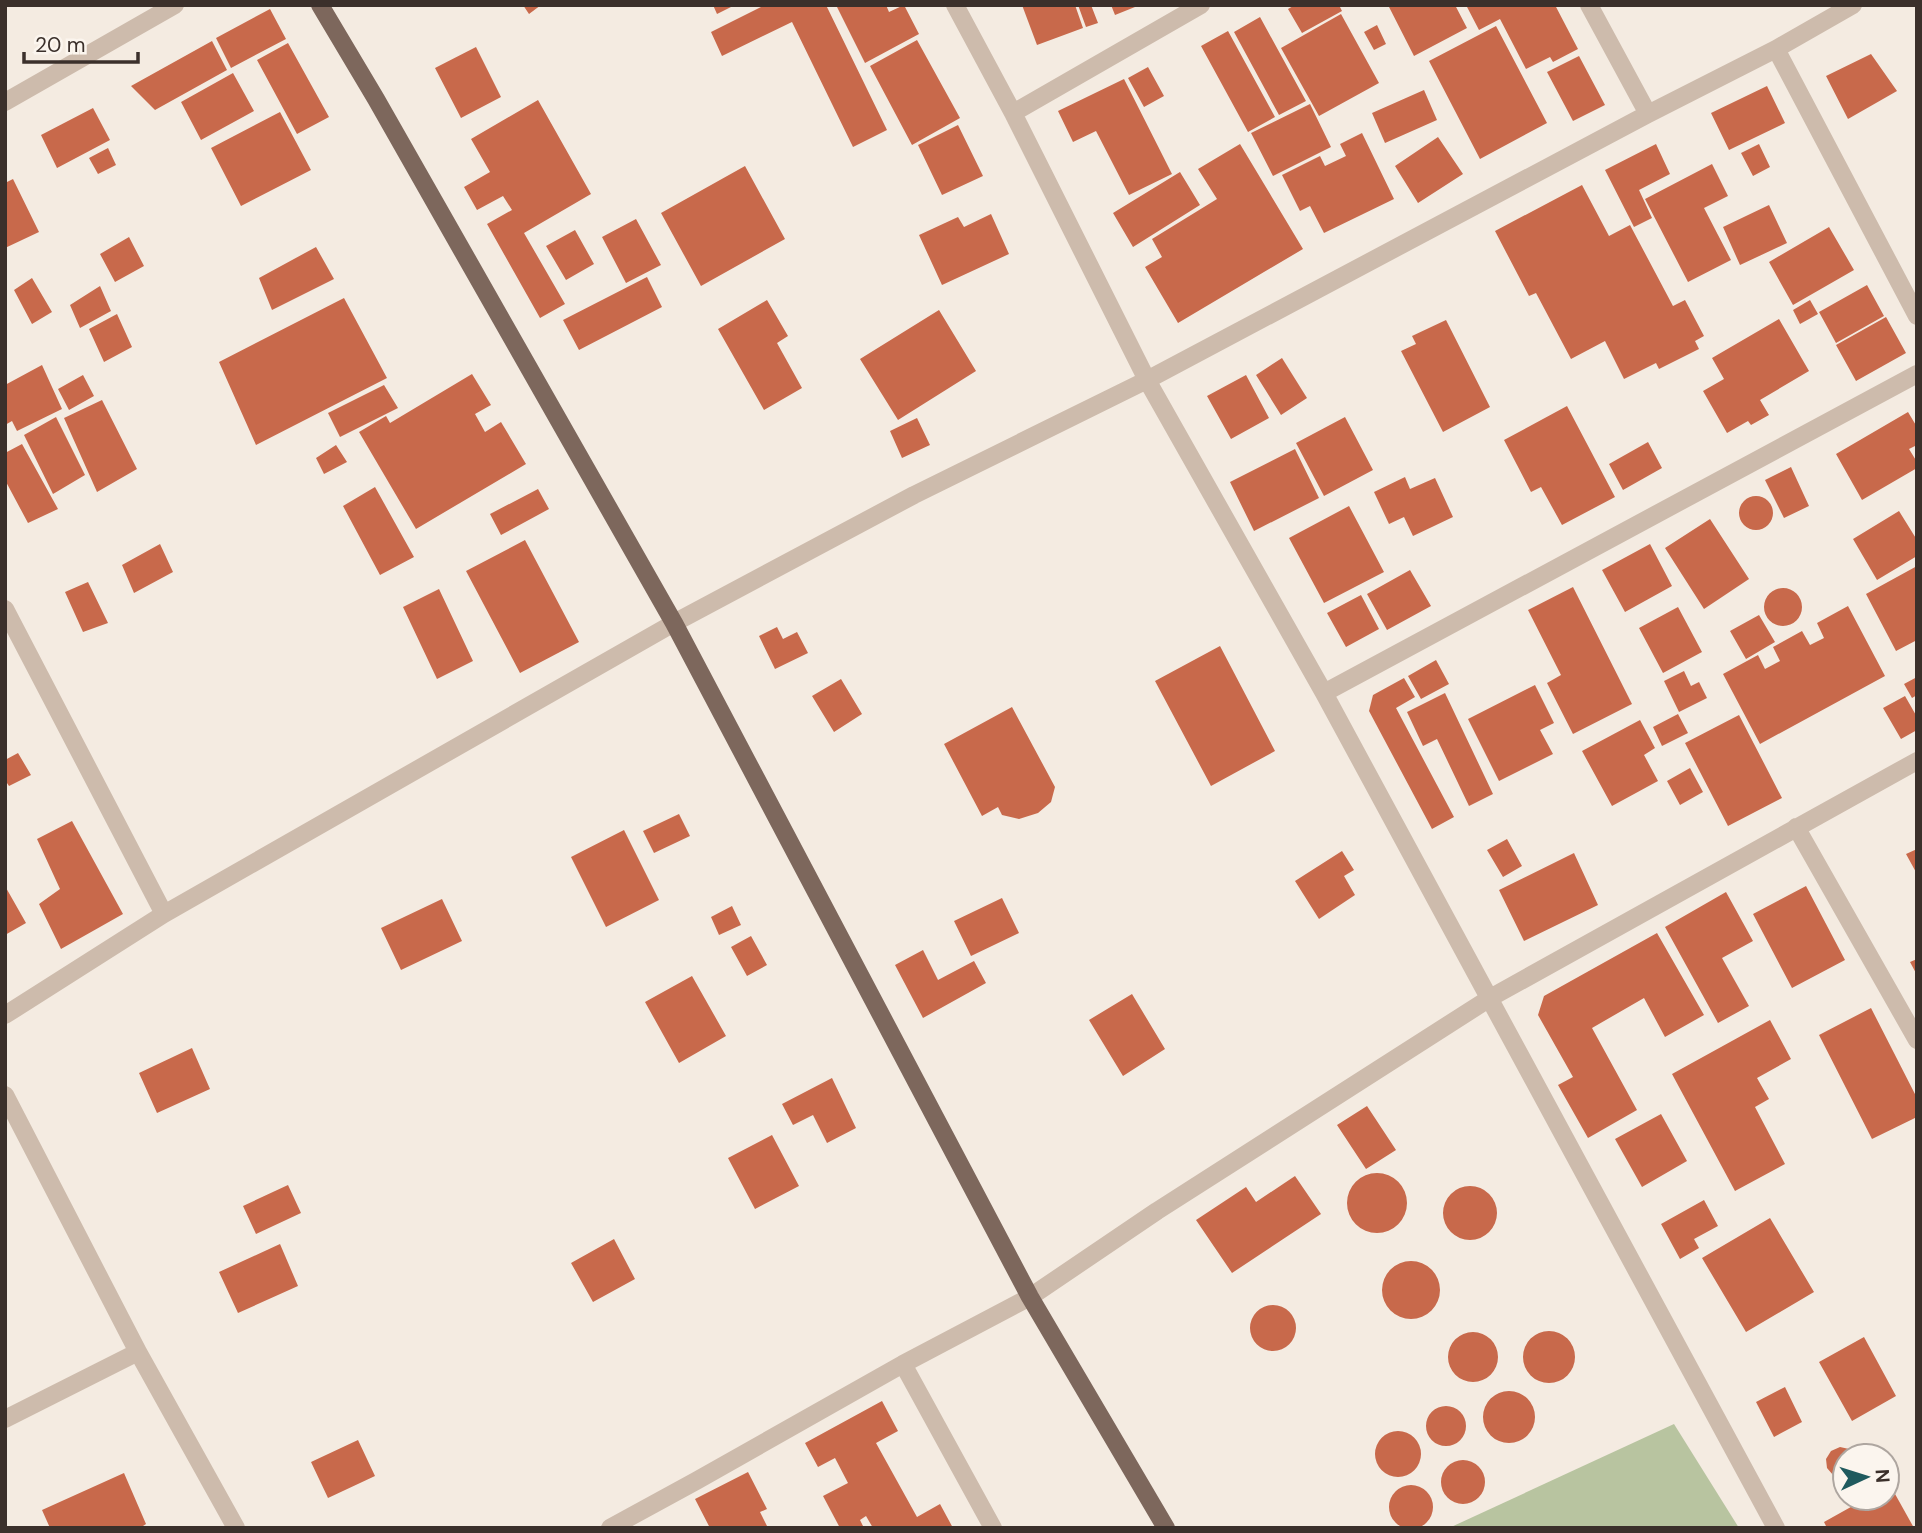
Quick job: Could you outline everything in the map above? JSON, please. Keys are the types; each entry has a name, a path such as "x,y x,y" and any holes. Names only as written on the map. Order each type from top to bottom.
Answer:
{"main road":[{"path":"320,5 397,135 674,623 1030,1297 1166,1528"}],"street":[{"path":"5,102 175,5"},
{"path":"955,5 1013,113 1147,380 1324,693 1776,1528"},
{"path":"1013,113 1201,5"},
{"path":"1589,5 1648,114"},
{"path":"5,1015 164,914 674,623 914,495 1147,380 1776,49 1853,5"},
{"path":"1776,49 1917,316"},
{"path":"1324,693 1917,374"},
{"path":"5,609 164,914"},
{"path":"610,1528 903,1364 1030,1297 1157,1211 1490,998 1917,761"},
{"path":"1796,827 1917,1040"},
{"path":"5,1095 138,1352 236,1528"},
{"path":"5,1419 138,1352"},
{"path":"903,1364 993,1528"}],"green space":[{"path":"1674,1424 1739,1528 1449,1528"}],"building":[{"path":"523,5 541,5 529,14"},
{"path":"713,5 735,5 717,14"},
{"path":"765,5 826,5 887,130 853,147 792,22 722,56 711,32"},
{"path":"836,5 886,5 889,12 904,5 919,34 865,63"},
{"path":"1022,5 1075,5 1083,28 1037,45"},
{"path":"1078,5 1091,5 1098,23 1086,27"},
{"path":"1111,5 1140,5 1115,15"},
{"path":"1295,5 1339,5 1342,11 1302,33 1288,9"},
{"path":"1388,5 1455,5 1467,28 1414,56"},
{"path":"1466,5 1555,5 1578,49 1553,62 1550,57 1526,69 1500,19 1479,30"},
{"path":"270,9 286,39 231,68 216,38"},
{"path":"1341,14 1379,83 1319,116 1281,48"},
{"path":"1260,17 1306,101 1279,115 1234,32"},
{"path":"1377,25 1386,44 1374,50 1364,32"},
{"path":"1496,26 1547,123 1480,159 1429,61"},
{"path":"1228,31 1275,117 1248,132 1201,46"},
{"path":"917,40 960,118 912,145 870,66"},
{"path":"212,41 227,70 155,110 131,86"},
{"path":"288,43 329,117 297,134 257,60"},
{"path":"476,47 501,97 461,118 435,68"},
{"path":"1871,54 1897,91 1848,119 1826,76"},
{"path":"1579,56 1605,105 1573,121 1547,72"},
{"path":"1148,67 1164,96 1144,107 1128,78"},
{"path":"233,73 254,111 201,140 181,102"},
{"path":"1124,79 1172,174 1129,195 1096,131 1073,142 1058,111"},
{"path":"1767,86 1785,123 1729,150 1711,113"},
{"path":"1424,90 1437,120 1385,143 1372,113"},
{"path":"538,100 591,194 524,233 565,304 540,318 487,224 512,210 503,196 477,210 464,187 490,172 471,139"},
{"path":"1310,104 1331,147 1273,176 1251,133"},
{"path":"93,108 110,140 57,168 41,135"},
{"path":"280,112 311,170 241,206 211,148"},
{"path":"958,125 983,176 942,195 918,145"},
{"path":"1362,133 1394,199 1324,233 1310,206 1300,211 1282,175 1320,156 1325,166 1346,156 1340,144"},
{"path":"1438,137 1463,174 1418,203 1395,166"},
{"path":"1240,144 1303,249 1178,323 1145,267 1162,257 1152,239 1217,199 1198,169"},
{"path":"1656,144 1670,174 1639,190 1652,218 1634,227 1605,170"},
{"path":"1759,144 1770,167 1753,176 1741,153"},
{"path":"108,148 116,165 98,174 89,158"},
{"path":"1712,164 1728,196 1704,208 1731,260 1688,282 1645,199"},
{"path":"745,166 785,239 701,286 661,213"},
{"path":"1180,172 1200,205 1133,247 1113,213"},
{"path":"13,179 39,232 5,248 5,183"},
{"path":"1582,185 1609,236 1630,225 1673,306 1685,300 1704,336 1695,341 1699,349 1659,369 1656,363 1624,379 1605,341 1571,359 1536,293 1529,296 1495,231"},
{"path":"1769,205 1787,243 1740,265 1723,227"},
{"path":"991,214 1009,254 942,285 919,235 958,217 964,227"},
{"path":"636,219 661,265 626,283 602,237"},
{"path":"1829,227 1854,270 1793,305 1769,262"},
{"path":"575,230 594,264 566,280 546,246"},
{"path":"129,237 144,266 115,282 100,254"},
{"path":"316,247 334,279 272,310 259,278"},
{"path":"647,277 662,307 579,350 563,320"},
{"path":"32,278 52,312 32,324 14,290"},
{"path":"1867,285 1884,316 1836,343 1819,312"},
{"path":"100,286 111,311 80,328 70,305"},
{"path":"344,298 387,378 256,445 219,362"},
{"path":"767,300 788,336 777,343 802,388 764,410 718,329"},
{"path":"1810,300 1818,314 1800,324 1793,310"},
{"path":"939,310 976,371 898,420 860,359"},
{"path":"117,314 132,347 104,362 89,329"},
{"path":"1886,317 1906,353 1856,381 1836,345"},
{"path":"1779,319 1809,371 1760,400 1769,415 1751,425 1748,421 1727,433 1703,391 1724,379 1712,358"},
{"path":"1446,320 1490,407 1443,432 1401,351 1416,344 1412,336"},
{"path":"1282,358 1307,398 1281,415 1256,375"},
{"path":"42,365 62,409 17,431 12,421 5,425 5,385"},
{"path":"472,374 491,405 475,414 485,432 501,422 526,464 416,529 359,432 386,416 390,423"},
{"path":"83,375 94,396 69,410 58,389"},
{"path":"1246,375 1269,418 1231,439 1207,396"},
{"path":"384,385 398,408 340,437 328,413"},
{"path":"102,400 137,469 97,492 64,418"},
{"path":"1567,406 1615,497 1562,525 1541,487 1531,492 1504,440"},
{"path":"1908,412 1917,427 1917,445 1909,449 1917,462 1917,468 1862,500 1836,454"},
{"path":"56,417 85,475 53,494 24,435"},
{"path":"1345,417 1373,470 1324,496 1296,443"},
{"path":"917,418 930,445 902,458 890,431"},
{"path":"1648,442 1662,468 1623,490 1609,464"},
{"path":"22,444 58,509 28,523 5,480 5,453"},
{"path":"336,445 347,462 324,474 316,458"},
{"path":"1295,449 1319,498 1254,531 1230,482"},
{"path":"1791,467 1809,506 1784,518 1765,480"},
{"path":"1405,477 1410,489 1435,478 1453,517 1413,536 1404,517 1389,524 1374,492"},
{"path":"375,487 414,557 380,575 343,506"},
{"path":"538,489 549,509 501,535 490,514"},
{"path":"1756,496 1768,501 1773,513 1768,525 1756,530 1744,525 1739,513 1744,501"},
{"path":"1349,506 1384,572 1324,603 1289,538"},
{"path":"1899,511 1917,540 1917,556 1877,580 1853,539"},
{"path":"1710,519 1749,579 1704,609 1665,548"},
{"path":"525,540 579,642 520,673 466,571"},
{"path":"160,544 173,572 134,593 122,565"},
{"path":"1650,544 1672,586 1625,612 1602,570"},
{"path":"1917,566 1917,640 1896,651 1866,594"},
{"path":"1410,570 1431,606 1387,630 1367,594"},
{"path":"88,582 108,623 83,632 65,592"},
{"path":"1573,587 1632,704 1573,734 1547,683 1561,675 1528,610"},
{"path":"1783,588 1797,593 1802,607 1797,621 1783,626 1769,621 1764,607 1769,593"},
{"path":"439,589 473,661 437,679 403,607"},
{"path":"1361,595 1379,629 1346,647 1327,613"},
{"path":"1848,606 1885,676 1760,744 1723,674 1758,655 1765,669 1780,661 1773,647 1802,631 1810,645 1824,638 1817,623"},
{"path":"1678,607 1702,652 1663,673 1639,628"},
{"path":"1759,615 1775,642 1746,659 1730,631"},
{"path":"777,627 783,639 797,632 808,653 775,669 759,636"},
{"path":"1220,646 1275,751 1211,786 1155,681"},
{"path":"1436,660 1449,684 1421,699 1408,676"},
{"path":"1684,671 1691,686 1699,682 1707,698 1679,712 1664,681"},
{"path":"1917,677 1917,695 1912,698 1904,684"},
{"path":"1404,678 1415,697 1396,708 1454,817 1432,829 1369,711 1373,695"},
{"path":"841,679 862,714 834,732 812,696"},
{"path":"1535,685 1554,723 1540,730 1553,754 1499,781 1468,719"},
{"path":"1445,693 1493,794 1469,806 1437,739 1423,746 1407,712"},
{"path":"1905,696 1917,717 1917,730 1901,739 1883,708"},
{"path":"1012,707 1055,787 1051,802 1038,813 1019,819 1002,815 998,807 982,816 944,744"},
{"path":"1678,714 1688,733 1662,746 1653,727"},
{"path":"1739,715 1782,798 1728,826 1685,743"},
{"path":"1640,720 1655,748 1644,755 1658,781 1612,806 1582,751"},
{"path":"18,753 31,775 9,786 5,780 5,760"},
{"path":"1690,768 1703,792 1680,805 1667,781"},
{"path":"679,814 690,836 654,853 643,831"},
{"path":"72,821 123,914 61,949 39,904 60,889 37,839"},
{"path":"624,830 659,900 606,927 571,857"},
{"path":"1507,839 1522,866 1503,877 1487,850"},
{"path":"1917,849 1917,874 1906,854"},
{"path":"1342,851 1354,870 1344,876 1355,895 1319,919 1295,881"},
{"path":"1574,853 1598,905 1524,941 1499,890"},
{"path":"5,886 26,923 5,935"},
{"path":"1806,886 1845,960 1792,988 1753,914"},
{"path":"1726,892 1753,941 1722,958 1749,1006 1718,1023 1665,927"},
{"path":"1002,898 1019,933 971,956 954,921"},
{"path":"442,899 462,941 401,970 381,928"},
{"path":"732,906 741,925 719,935 711,917"},
{"path":"1657,933 1704,1015 1665,1037 1644,998 1592,1028 1637,1110 1588,1138 1558,1085 1573,1077 1538,1015 1544,996"},
{"path":"751,936 767,965 747,976 731,947"},
{"path":"923,950 938,980 974,961 986,983 923,1018 895,965"},
{"path":"1917,959 1917,975 1910,962"},
{"path":"692,976 726,1036 679,1063 645,1002"},
{"path":"1132,994 1165,1049 1123,1076 1089,1020"},
{"path":"1871,1008 1917,1098 1917,1117 1872,1139 1819,1035"},
{"path":"1770,1020 1791,1059 1757,1078 1769,1099 1755,1107 1785,1164 1735,1191 1672,1074"},
{"path":"192,1048 210,1089 157,1113 139,1073"},
{"path":"832,1078 856,1128 827,1143 813,1115 793,1125 782,1104"},
{"path":"1367,1106 1396,1150 1366,1169 1337,1125"},
{"path":"1661,1114 1687,1161 1642,1187 1615,1139"},
{"path":"772,1135 799,1186 755,1209 728,1158"},
{"path":"1377,1173 1394,1178 1402,1186 1407,1203 1402,1220 1394,1228 1377,1233 1360,1228 1352,1220 1347,1203 1352,1186 1360,1178"},
{"path":"1295,1176 1321,1214 1232,1273 1196,1220 1246,1187 1256,1202"},
{"path":"288,1185 301,1213 256,1234 243,1206"},
{"path":"1470,1186 1489,1194 1497,1213 1489,1232 1470,1240 1451,1232 1443,1213 1451,1194"},
{"path":"1704,1200 1718,1226 1694,1239 1699,1248 1680,1259 1661,1224"},
{"path":"1770,1218 1814,1292 1746,1332 1702,1258"},
{"path":"614,1239 635,1279 593,1302 571,1263"},
{"path":"280,1244 298,1286 238,1313 219,1272"},
{"path":"1411,1261 1427,1266 1435,1274 1440,1290 1435,1306 1427,1314 1411,1319 1395,1314 1387,1306 1382,1290 1387,1274 1395,1266"},
{"path":"1273,1305 1289,1312 1296,1328 1289,1344 1273,1351 1257,1344 1250,1328 1257,1312"},
{"path":"1549,1331 1559,1333 1567,1339 1573,1347 1573,1367 1567,1375 1559,1381 1549,1383 1539,1381 1531,1375 1525,1367 1523,1357 1525,1347 1531,1339 1539,1333"},
{"path":"1473,1332 1490,1340 1498,1357 1490,1374 1473,1382 1456,1374 1448,1357 1456,1340"},
{"path":"1864,1337 1896,1396 1852,1421 1819,1362"},
{"path":"1785,1387 1802,1422 1774,1437 1756,1402"},
{"path":"1509,1391 1519,1393 1527,1399 1533,1407 1533,1427 1527,1435 1519,1441 1509,1443 1499,1441 1491,1435 1485,1427 1483,1417 1485,1407 1491,1399 1499,1393"},
{"path":"882,1401 898,1431 876,1443 917,1517 940,1504 953,1528 873,1528 866,1516 860,1520 864,1528 840,1528 823,1496 848,1483 835,1458 818,1467 805,1443"},
{"path":"1446,1406 1460,1412 1466,1426 1460,1440 1446,1446 1432,1440 1426,1426 1432,1412"},
{"path":"1398,1431 1407,1432 1414,1438 1420,1445 1420,1463 1414,1470 1407,1476 1398,1477 1389,1476 1382,1470 1376,1463 1375,1454 1376,1445 1382,1438 1389,1432"},
{"path":"358,1440 375,1476 328,1498 311,1462"},
{"path":"1831,1451 1831,1473 1827,1468 1826,1459"},
{"path":"1463,1460 1472,1461 1479,1466 1484,1473 1484,1491 1479,1498 1472,1503 1463,1504 1454,1503 1447,1498 1442,1491 1441,1482 1442,1473 1447,1466 1454,1461"},
{"path":"748,1472 767,1509 760,1512 768,1528 710,1528 695,1499"},
{"path":"124,1473 146,1524 140,1528 50,1528 42,1510"},
{"path":"1411,1485 1426,1492 1433,1507 1426,1522 1411,1529 1396,1522 1389,1507 1396,1492"},
{"path":"1901,1505 1914,1528 1827,1528 1824,1522 1842,1512 1901,1512"}]}
